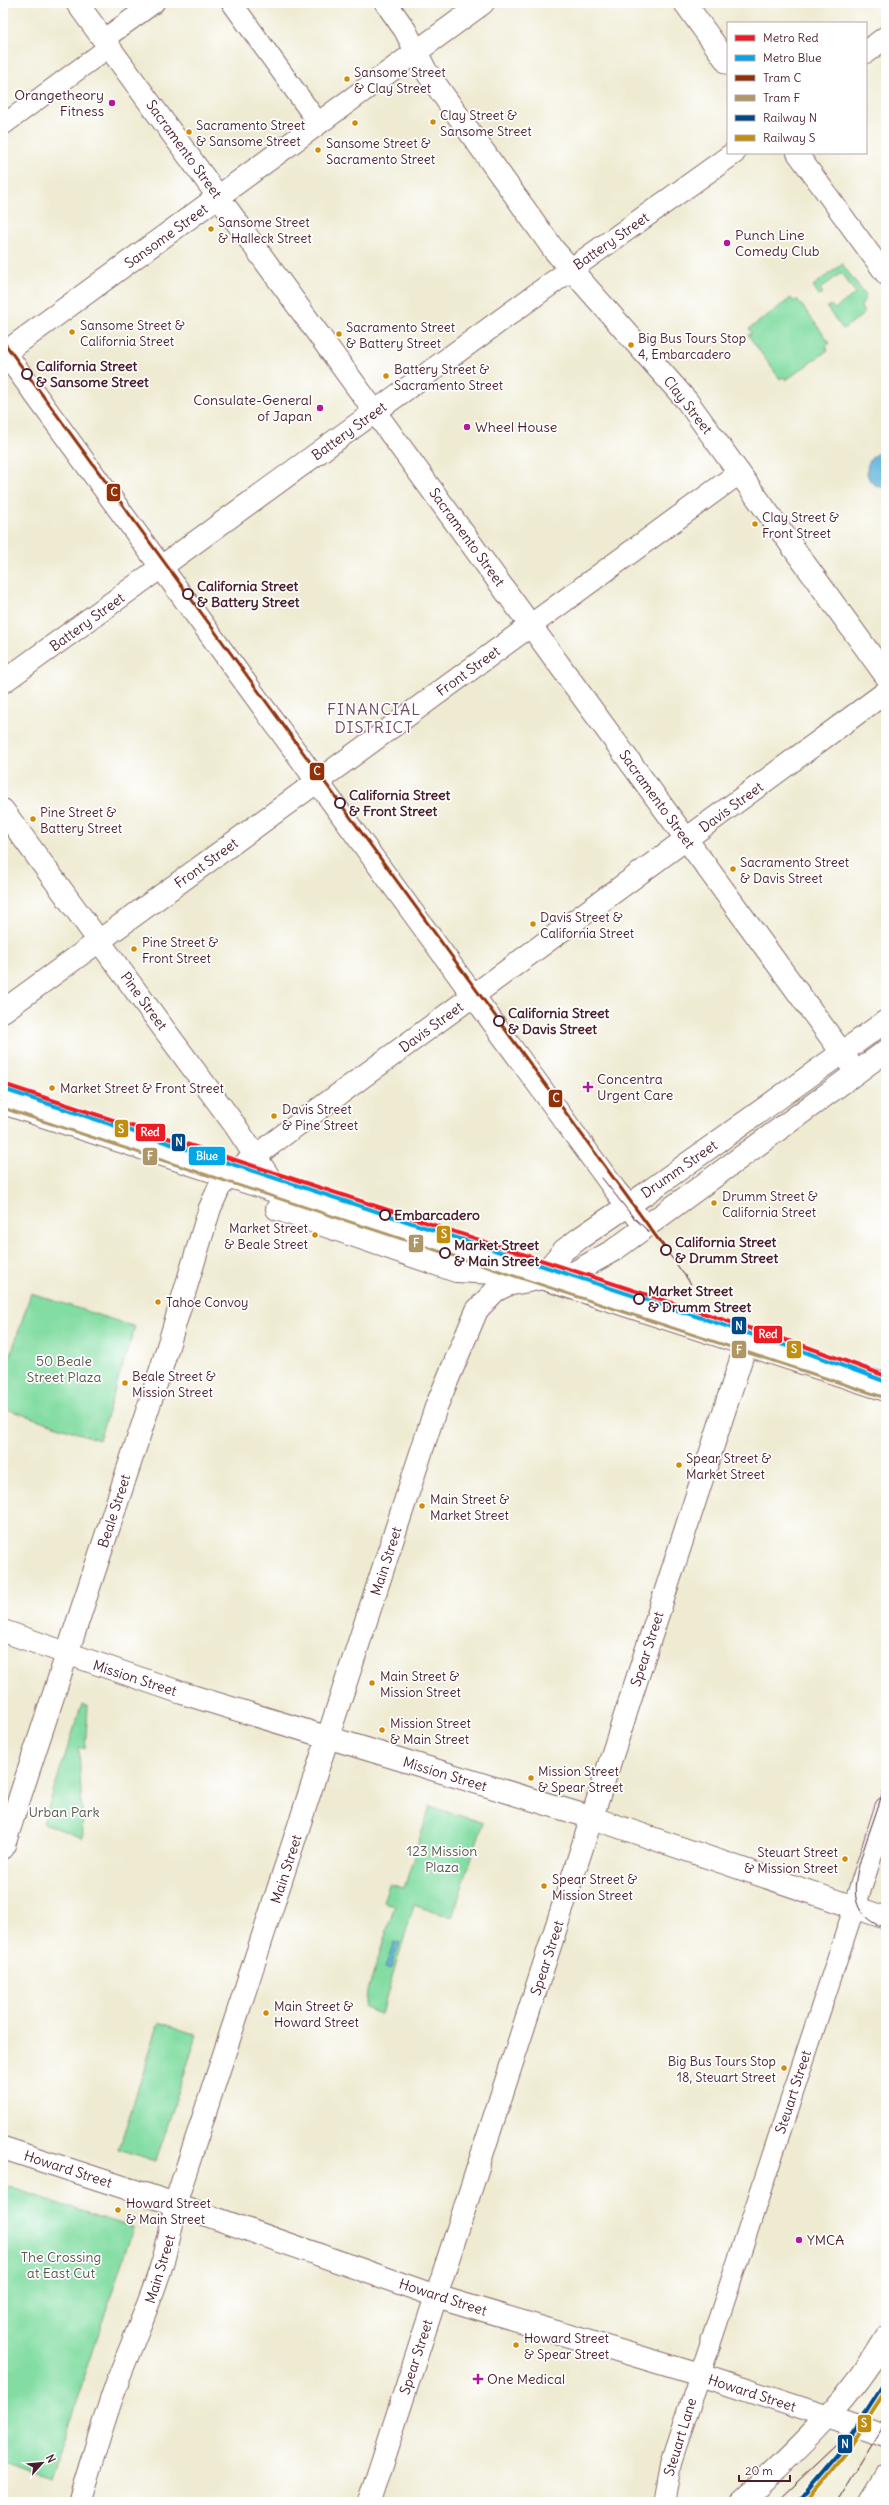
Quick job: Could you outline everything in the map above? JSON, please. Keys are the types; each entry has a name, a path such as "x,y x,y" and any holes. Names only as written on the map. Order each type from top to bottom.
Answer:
{"street":[{"name":"Sacramento Street","path":"77,3 856,1072"},
{"path":"3,124 154,3"},
{"path":"232,3 319,124"},
{"name":"Clay Street","path":"386,3 426,71 554,250 687,401 886,676"},
{"name":"Sansome Street","path":"4,352 484,3"},
{"path":"685,3 727,62"},
{"path":"867,51 886,37"},
{"name":"Battery Street","path":"3,682 733,154"},
{"path":"798,154 886,275"},
{"path":"4,352 474,996 627,1204 646,1227"},
{"name":"Front Street","path":"3,1011 739,473"},
{"name":"Davis Street","path":"228,1177 254,1156 687,840 886,692"},
{"name":"Pine Street","path":"3,810 234,1124 280,1195"},
{"name":"Drumm Street","path":"542,1278 544,1273 564,1250 627,1204 645,1194 886,1021"},
{"name":"Drumm Street","path":"542,1278 574,1272 614,1250 886,1051"},
{"path":"3,1103 280,1195 542,1278 886,1390"},
{"path":"228,1177 263,1204 367,1242 456,1271 542,1278"},
{"name":"Beale Street","path":"3,1848 162,1366 210,1208 218,1188 228,1177"},
{"name":"Main Street","path":"79,2502 119,2378 150,2301 172,2231 175,2204 329,1739 436,1407 477,1310 494,1291 507,1285 542,1278"},
{"name":"Spear Street","path":"369,2502 593,1818 746,1344"},
{"name":"Mission Street","path":"3,1631 67,1654 329,1739 593,1818 886,1918"},
{"name":"Steuart Street","path":"700,2375 886,1808"},
{"name":"Howard Street","path":"3,2148 175,2204 436,2296 700,2375 886,2436"},
{"path":"742,2502 829,2418 869,2367 886,2338"},
{"name":"Steuart Lane","path":"665,2499 671,2463 700,2375"},
{"path":"870,2502 886,2476"}],"green space":[{"path":"842,264 866,296 861,306 864,314 843,329 827,308 831,305 835,309 856,293 841,273 820,289 823,293 819,295 813,286"},
{"path":"791,298 794,302 797,299 830,343 826,346 828,350 786,380 783,377 780,379 748,335 752,333 749,329"},
{"name":"50 Beale Street Plaza","path":"31,1293 135,1327 99,1440 3,1408 3,1379"},
{"name":"Urban Park","path":"82,1704 88,1707 85,1749 79,1747 83,1838 43,1823"},
{"name":"123 Mission Plaza","path":"430,1806 483,1823 452,1918 414,1905 381,2014 364,2008 366,1997 395,1905 383,1902 389,1884 404,1888"},
{"path":"159,2022 197,2035 156,2161 119,2149"},
{"name":"The Crossing at East Cut","path":"3,2185 133,2228 51,2479 3,2463"}],"water":[{"path":"880,452 886,452 886,488 879,487 873,483 869,479 867,473 869,461"},
{"path":"394,1942 399,1943 390,1970 385,1968"}],"tram line":[{"name":"C","path":"3,341 666,1250"},
{"name":"F","path":"3,1108 886,1398"},
{"path":"602,1178 633,1217 659,1241"},
{"path":"666,1250 691,1284"},
{"path":"886,1783 856,1876 855,1890 857,1902 862,1912 871,1921 886,1928"},
{"path":"776,2502 856,2426 886,2385"},
{"path":"837,2502 886,2422"}],"metro line":[{"name":"Red","path":"3,1084 807,1347 886,1376"},
{"name":"Blue","path":"3,1089 805,1352 884,1381"}],"rail line":[{"name":"N","path":"3,1085 886,1374"},
{"name":"S","path":"3,1090 884,1379"},
{"name":"N","path":"796,2502 845,2444 886,2380"},
{"name":"S","path":"803,2502 849,2447 886,2390"}],"place":[{"name":"Sansome Street & Clay Street","path":"347,79"},
{"name":"Orangetheory Fitness","path":"112,103"},
{"name":"Clay Street & Sansome Street","path":"433,122"},
{"name":"Sacramento Street & Sansome Street","path":"189,132"},
{"name":"Sansome Street & Sacramento Street","path":"318,150"},
{"name":"Sansome Street & Halleck Street","path":"211,229"},
{"name":"Punch Line Comedy Club","path":"727,243"},
{"name":"Sansome Street & California Street","path":"72,332"},
{"name":"Sacramento Street & Battery Street","path":"339,334"},
{"name":"Big Bus Tours Stop 4, Embarcadero","path":"631,345"},
{"name":"California Street & Sansome Street","path":"27,374"},
{"name":"Battery Street & Sacramento Street","path":"386,376"},
{"name":"Consulate-General of Japan","path":"320,408"},
{"name":"Wheel House","path":"467,427"},
{"name":"Clay Street & Front Street","path":"755,524"},
{"name":"California Street & Battery Street","path":"188,594"},
{"name":"California Street & Front Street","path":"340,803"},
{"name":"Pine Street & Battery Street","path":"33,819"},
{"name":"Sacramento Street & Davis Street","path":"733,869"},
{"name":"Davis Street & California Street","path":"533,924"},
{"name":"Pine Street & Front Street","path":"134,949"},
{"name":"California Street & Davis Street","path":"499,1021"},
{"name":"Concentra Urgent Care","path":"588,1087"},
{"name":"Market Street & Front Street","path":"52,1088"},
{"name":"Davis Street & Pine Street","path":"274,1116"},
{"name":"Drumm Street & California Street","path":"714,1203"},
{"name":"Embarcadero","path":"385,1215"},
{"name":"Market Street & Beale Street","path":"315,1235"},
{"name":"California Street & Drumm Street","path":"666,1250"},
{"name":"Market Street & Main Street","path":"445,1253"},
{"name":"Market Street & Drumm Street","path":"639,1299"},
{"name":"Tahoe Convoy","path":"158,1302"},
{"name":"Beale Street & Mission Street","path":"125,1383"},
{"name":"Spear Street & Market Street","path":"679,1465"},
{"name":"Main Street & Market Street","path":"422,1506"},
{"name":"Main Street & Mission Street","path":"372,1683"},
{"name":"Mission Street & Main Street","path":"382,1730"},
{"name":"Mission Street & Spear Street","path":"531,1778"},
{"name":"Steuart Street & Mission Street","path":"845,1859"},
{"name":"Spear Street & Mission Street","path":"544,1886"},
{"name":"Main Street & Howard Street","path":"266,2013"},
{"name":"Big Bus Tours Stop 18, Steuart Street","path":"784,2068"},
{"name":"Howard Street & Main Street","path":"118,2210"},
{"name":"YMCA","path":"799,2240"},
{"name":"Howard Street & Spear Street","path":"516,2345"},
{"name":"One Medical","path":"478,2379"}],"district":[{"name":"FINANCIAL DISTRICT","path":"374,718"}]}
